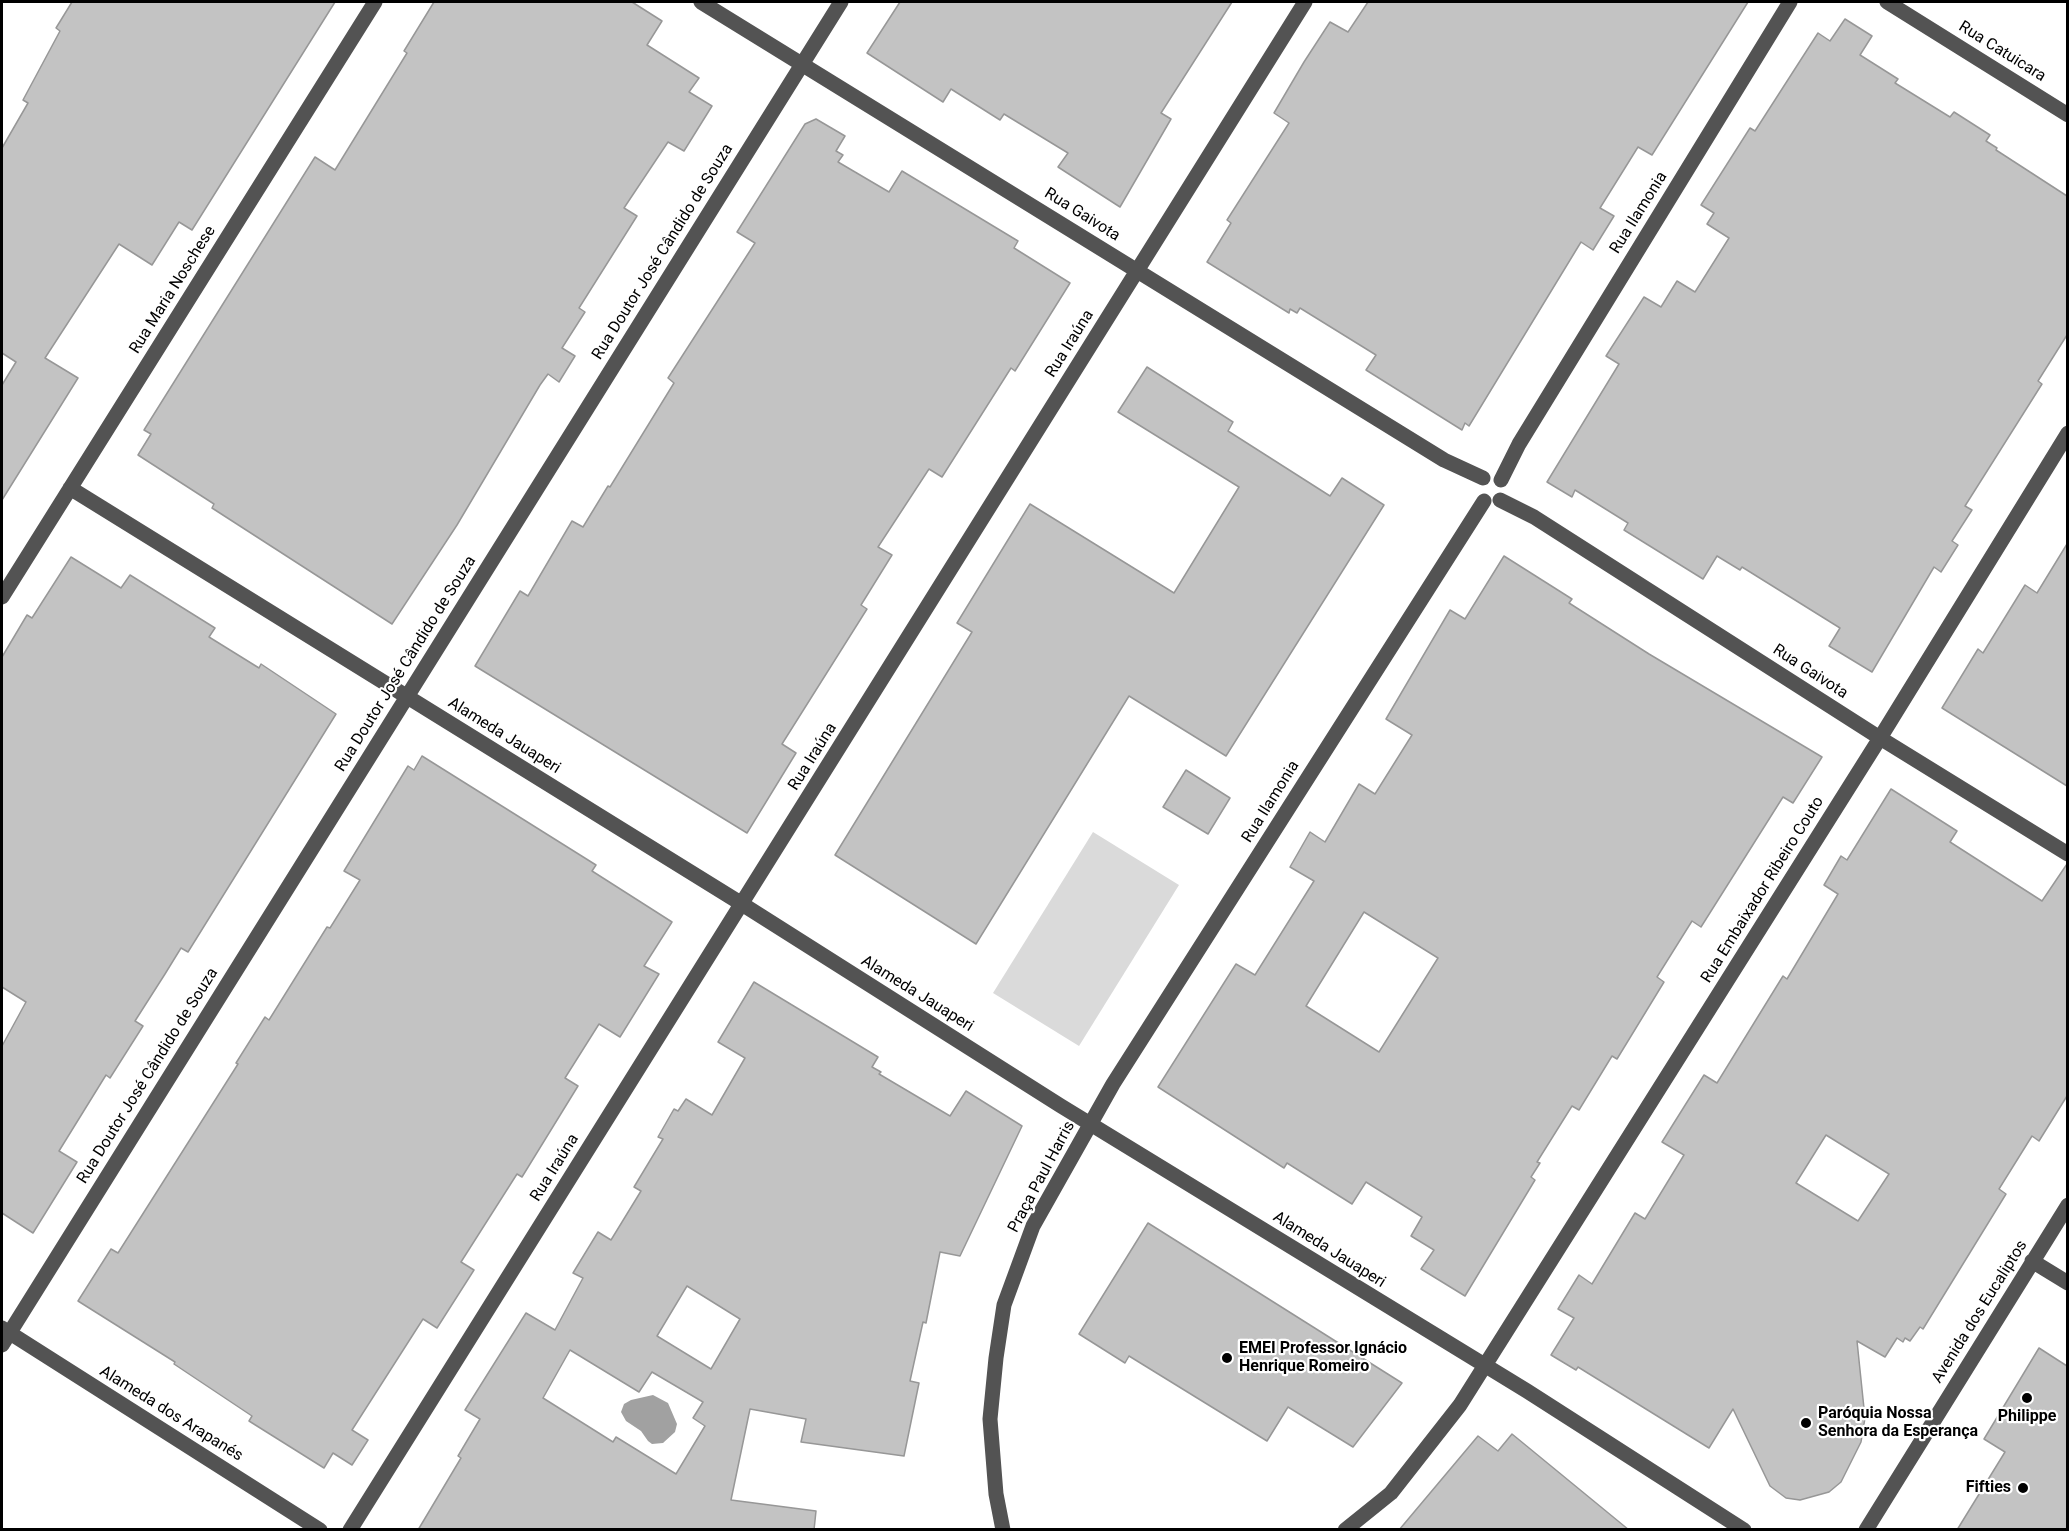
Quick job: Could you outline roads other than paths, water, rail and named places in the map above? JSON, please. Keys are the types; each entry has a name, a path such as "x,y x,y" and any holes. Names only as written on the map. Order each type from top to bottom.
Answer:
{"street":[{"name":"Rua Maria Noschese","path":"2,597 375,2"},
{"name":"Rua Gaivota","path":"701,2 1492,488 1880,738 2067,854"},
{"name":"Rua Doutor José Cândido de Souza","path":"4,1335 841,2"},
{"name":"Rua Iraúna","path":"350,1530 1305,2"},
{"name":"Rua Ilamonia","path":"1090,1124 1113,1084 1492,488 1791,2"},
{"name":"Rua Catuicara","path":"1887,2 2067,115"},
{"name":"Rua Embaixador Ribeiro Couto","path":"1486,1366 1880,738 2067,433"},
{"name":"Alameda Jauaperi","path":"70,488 742,904 1090,1124 1486,1366 1744,1530"},
{"name":"Praça Paul Harris","path":"1003,1530 996,1494 990,1419 1004,1305 1033,1226 1090,1124"},
{"name":"Avenida dos Eucaliptos","path":"1866,1530 2067,1205"},
{"path":"2032,1261 2067,1283"},
{"name":"Alameda dos Arapanés","path":"4,1335 320,1530"},
{"path":"1345,1530 1391,1493 1460,1405 1486,1366"}],"place":[{"name":"EMEI Professor Ignácio Henrique Romeiro","path":"1227,1358"},
{"name":"Philippe","path":"2027,1398"},
{"name":"Paróquia Nossa Senhora da Esperança","path":"1806,1423"},
{"name":"Fifties","path":"2023,1488"}]}
